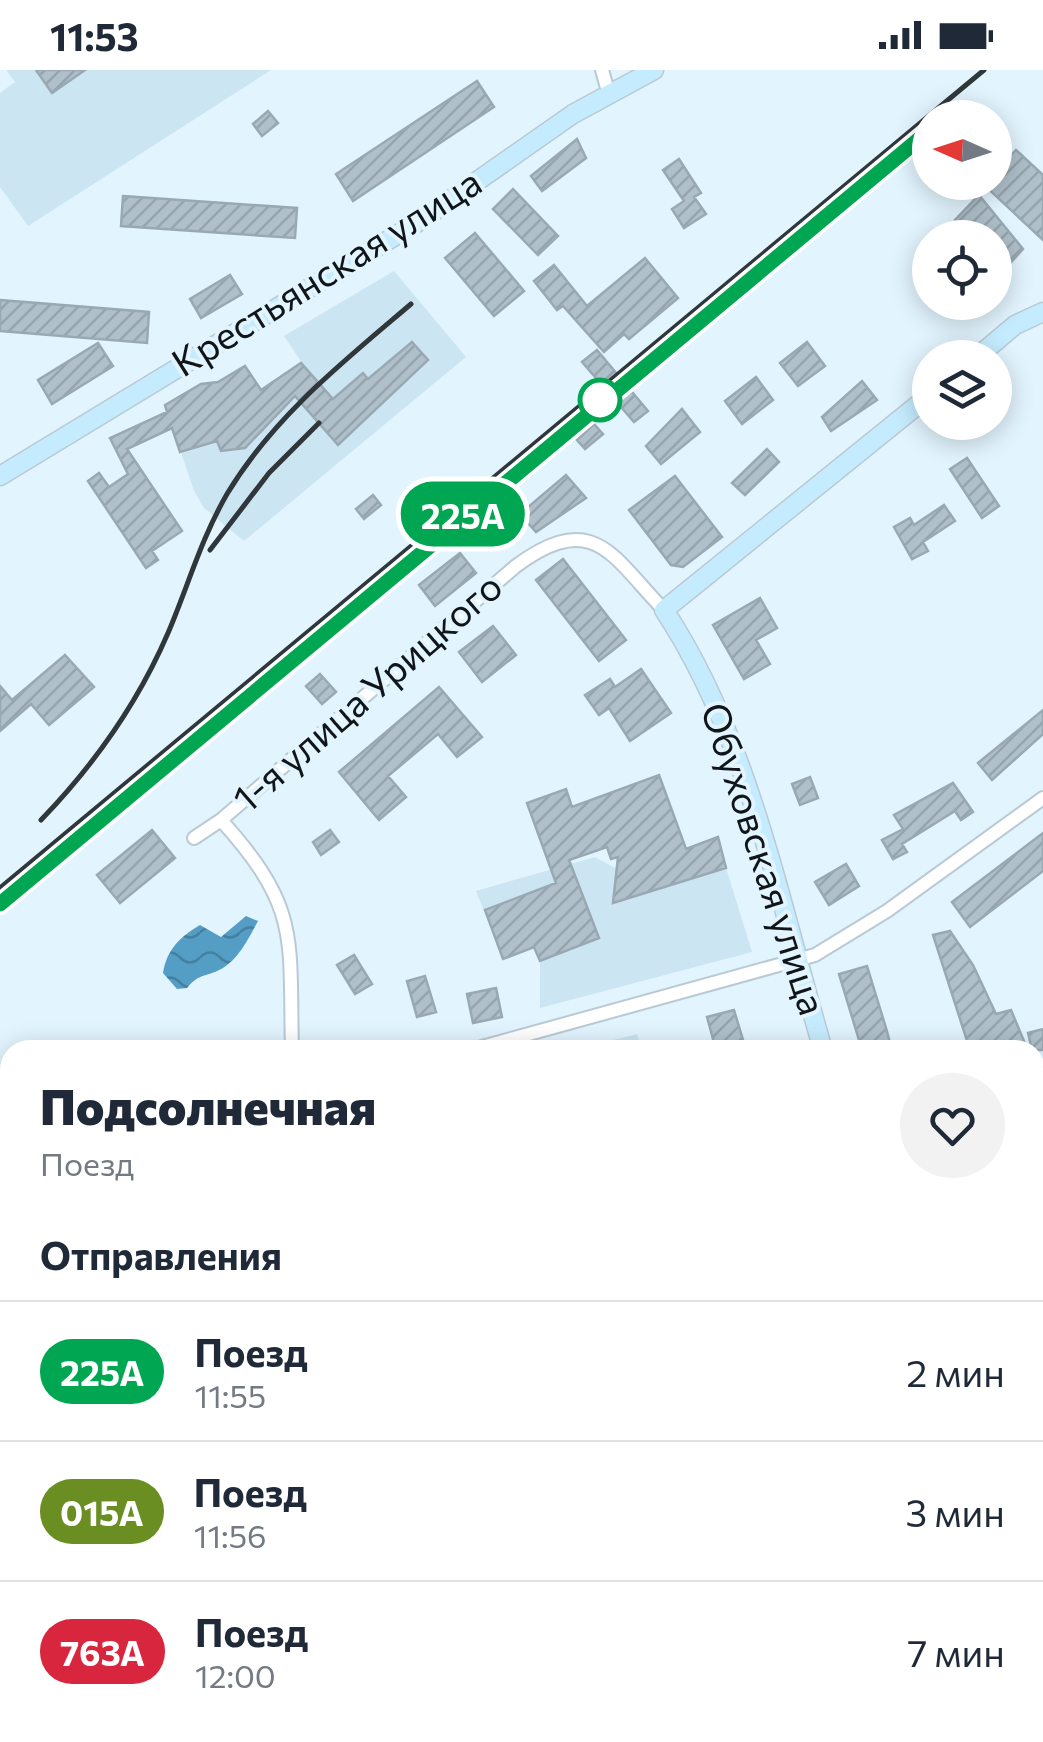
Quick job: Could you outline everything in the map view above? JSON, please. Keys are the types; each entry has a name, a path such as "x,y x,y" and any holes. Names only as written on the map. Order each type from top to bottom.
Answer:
{"street":[{"path":"602,70 609,95"},
{"name":"Крестьянская улица","path":"0,476 423,218 573,114 654,70"},
{"path":"1001,340 1035,315"},
{"path":"664,610 912,410"},
{"name":"Обуховская улица","path":"581,541 616,554 664,610 705,681 777,880 796,961 821,1040"},
{"name":"1-я улица Урицкого","path":"291,1040 284,912 268,876 220,820 516,566 540,550 581,541"},
{"path":"508,1040 815,955 887,911 1043,798"},
{"path":"194,838 220,820"}],"shaded area":[{"path":"6,70 271,70 28,226 0,187 0,93 15,82"},
{"path":"394,271 466,357 244,541 204,508 194,491 169,417 246,447 313,379 284,336"},
{"path":"687,849 723,858 752,952 540,1008 540,961 535,948 503,959 476,891 595,857 617,869"},
{"path":"637,1034 639,1040 613,1040"}],"water":[{"path":"246,916 258,921 241,951 223,968 197,979 187,988 177,989 163,973 171,950 200,925 221,937"}],"building":[{"path":"36,70 85,70 52,93"},
{"path":"477,81 494,107 353,201 336,174"},
{"path":"268,111 278,123 262,136 253,124"},
{"path":"577,139 586,158 542,191 531,176"},
{"path":"1016,150 1043,175 1043,240 1000,200 1012,200 1012,154"},
{"path":"679,159 701,193 694,197 706,214 684,228 672,209 684,201 663,170"},
{"path":"513,189 558,236 538,255 493,209"},
{"path":"123,196 297,208 295,238 121,226"},
{"path":"974,200 983,200 999,220 955,220"},
{"path":"475,233 524,291 494,316 445,258"},
{"path":"1012,236 1023,249 1012,261"},
{"path":"645,258 678,298 629,339 624,334 604,352 563,306 557,310 534,281 554,265 587,306"},
{"path":"230,275 242,294 201,318 190,299"},
{"path":"0,300 149,312 147,343 0,331"},
{"path":"412,342 428,360 338,445 295,396 245,448 221,451 217,441 180,452 172,428 127,449 182,531 152,551 158,560 146,568 88,481 99,473 109,487 128,474 110,438 167,412 165,405 201,384 218,382 245,366 261,390 301,363 333,399 363,373 368,379"},
{"path":"807,342 825,366 798,386 780,363"},
{"path":"98,343 113,366 52,404 38,380"},
{"path":"597,350 648,411 634,422 582,362"},
{"path":"756,377 773,400 742,424 725,401"},
{"path":"862,381 877,400 831,431 822,417"},
{"path":"682,409 700,432 661,464 646,446"},
{"path":"594,424 603,434 585,449 577,440"},
{"path":"767,449 779,462 745,495 732,483"},
{"path":"967,458 999,506 982,518 950,469"},
{"path":"566,475 586,498 536,532 520,514"},
{"path":"675,476 722,537 683,567 671,565 629,510"},
{"path":"373,495 381,505 364,519 356,509"},
{"path":"944,505 955,521 923,542 928,551 912,559 894,527 910,518 914,525"},
{"path":"460,553 476,573 435,606 419,585"},
{"path":"563,559 626,640 599,661 536,580"},
{"path":"760,598 777,628 756,640 770,664 744,679 713,625"},
{"path":"493,626 516,655 482,682 459,652"},
{"path":"65,655 94,687 49,725 31,704 0,731 0,686 12,700"},
{"path":"641,669 671,713 630,741 609,708 599,715 585,695 610,679 615,687"},
{"path":"320,674 336,692 322,704 306,686"},
{"path":"439,687 482,737 457,757 438,734 388,776 406,797 379,820 339,772"},
{"path":"1043,710 1043,734 992,780 978,763"},
{"path":"659,775 686,849 718,837 726,868 613,903 618,857 611,859 607,847 569,860 599,938 540,961 534,947 503,959 485,910 556,883 527,803 566,789 572,807"},
{"path":"810,777 818,798 800,805 792,784"},
{"path":"953,783 973,812 961,820 955,811 902,844 907,852 893,859 882,840 903,829 894,815"},
{"path":"152,830 175,858 120,903 97,875"},
{"path":"330,830 339,842 321,855 313,842"},
{"path":"1043,833 1043,871 970,927 952,902"},
{"path":"846,864 859,886 829,905 815,882"},
{"path":"950,931 973,965 996,1014 1011,1010 1024,1040 967,1040 933,935"},
{"path":"354,955 372,984 355,994 337,965"},
{"path":"867,966 889,1040 859,1040 839,974"},
{"path":"425,976 436,1012 417,1017 407,981"},
{"path":"496,988 502,1017 473,1023 467,994"},
{"path":"734,1010 743,1040 713,1040 707,1017"},
{"path":"1043,1029 1043,1040 1030,1040 1028,1033"}],"railway":[{"path":"0,888 984,70"},
{"path":"41,820 97,755 143,685 210,528 246,466 311,392 411,304"},
{"path":"210,550 269,473 319,423"}],"train":[{"name":"225А","path":"0,904 628,377 912,145"}]}
